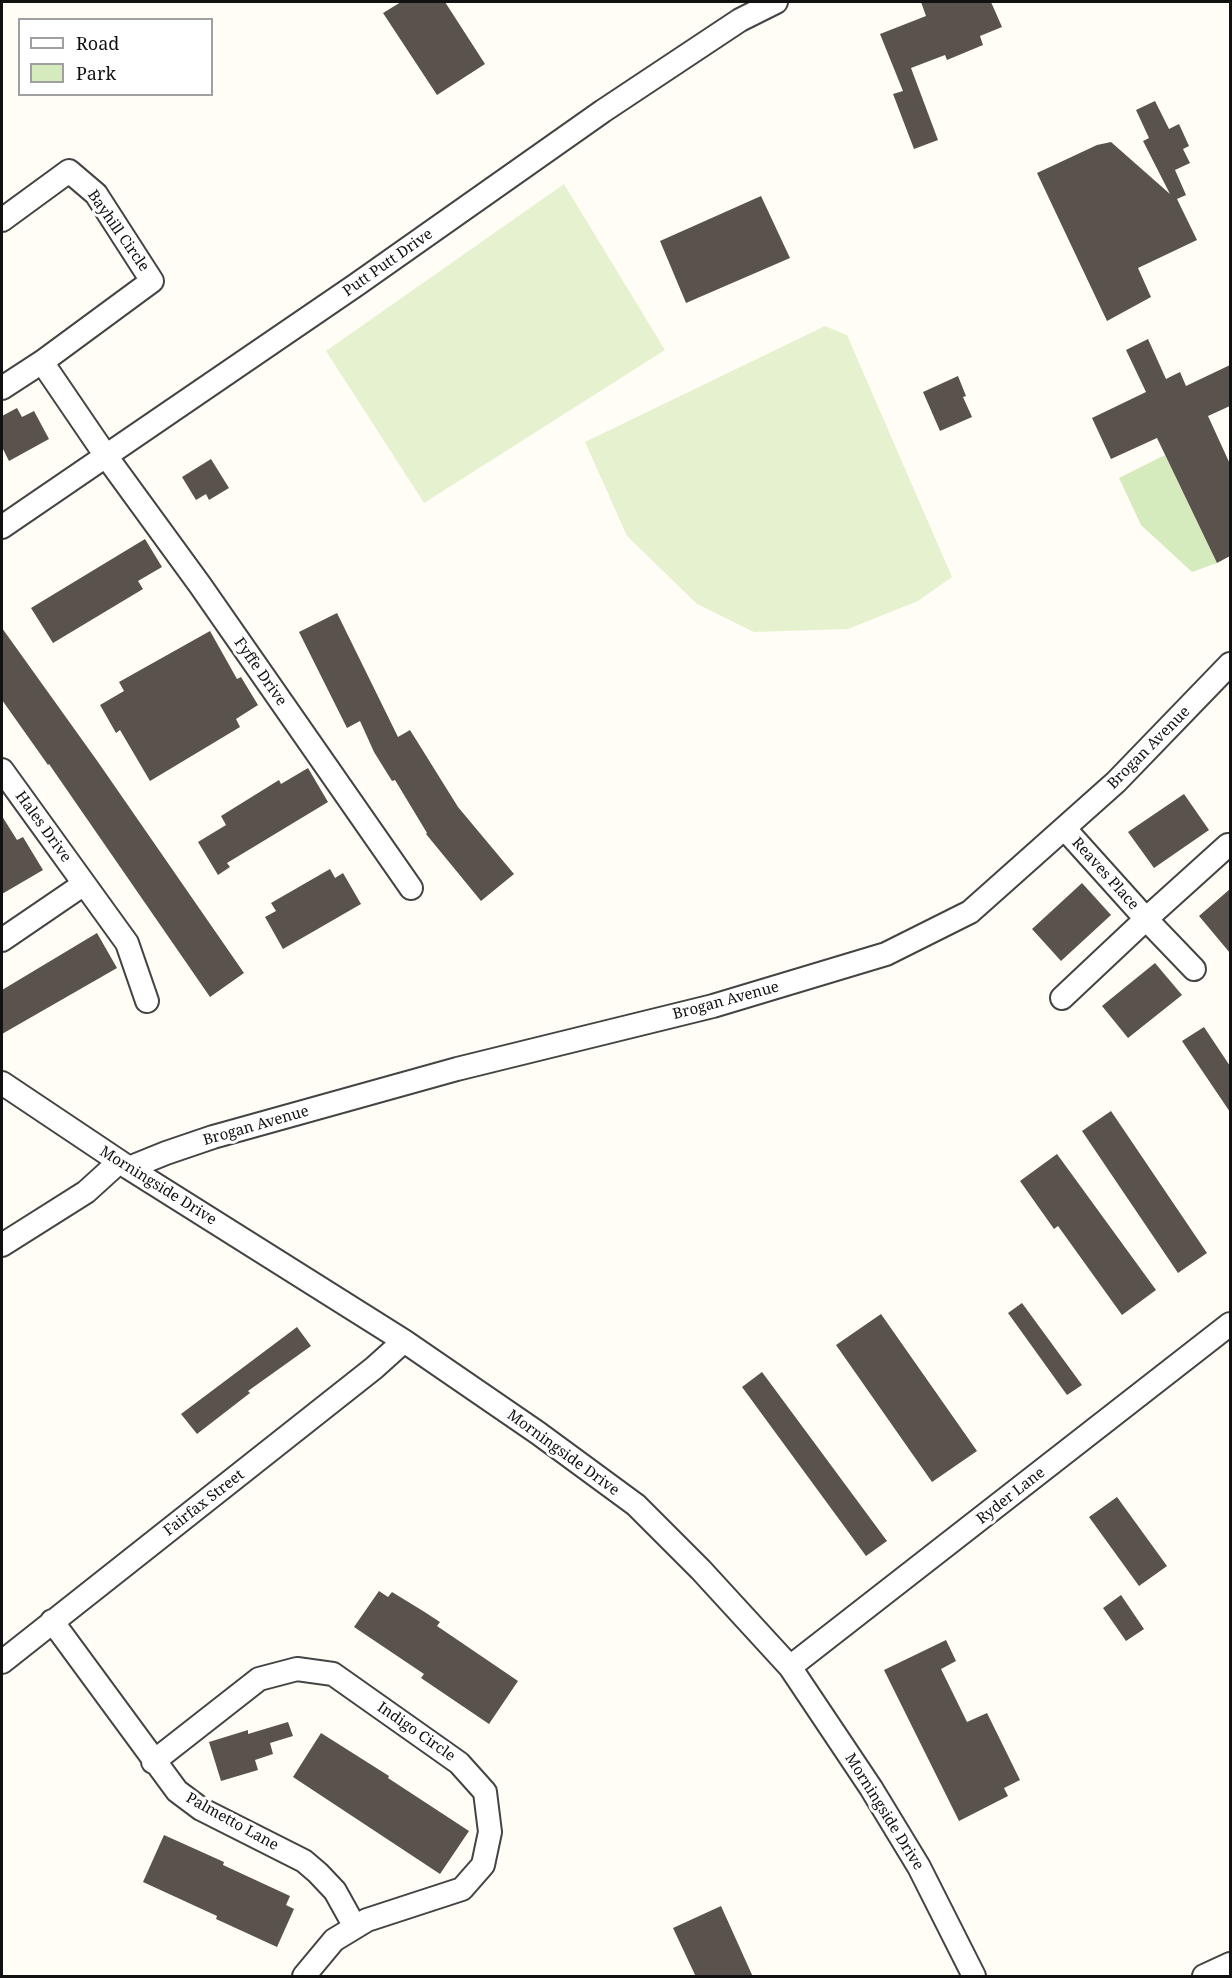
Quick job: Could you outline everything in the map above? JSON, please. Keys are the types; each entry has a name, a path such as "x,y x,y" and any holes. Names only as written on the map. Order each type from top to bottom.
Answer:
{"street":[{"name":"Putt Putt Drive","path":"2,527 458,214 603,111 740,20 776,2"},
{"name":"Bayhill Circle","path":"2,220 69,171 96,194 152,281 42,362 2,388"},
{"path":"42,362 106,456"},
{"name":"Fyffe Drive","path":"106,456 200,585 411,888"},
{"name":"Brogan Avenue","path":"2,1245 124,1165 457,1069 713,1006 886,954 970,912 1116,782 1230,664"},
{"name":"Hales Drive","path":"2,770 127,943 147,1001"},
{"name":"Reaves Place","path":"1065,829 1194,969"},
{"name":"Reaves Place","path":"1062,998 1228,845"},
{"path":"2,940 84,884"},
{"name":"Morningside Drive","path":"2,1083 124,1165 404,1341 538,1433 636,1505 790,1667 871,1788 919,1867 974,1977"},
{"name":"Ryder Lane","path":"790,1667 1230,1324"},
{"name":"Fairfax Street","path":"2,1662 374,1368 404,1341"},
{"name":"Palmetto Lane","path":"52,1621 153,1762 177,1791 201,1809 304,1861 335,1892 355,1927"},
{"name":"Indigo Circle","path":"153,1762 259,1679 297,1669 333,1674 459,1763 484,1792 490,1832 483,1865 462,1888 367,1920 355,1927"},
{"path":"304,1977 334,1940 355,1927"},
{"path":"1204,1977 1230,1964"}],"green space":[{"path":"564,184 665,350 424,503 326,351"},
{"path":"825,326 847,335 952,577 918,601 848,629 754,632 697,604 627,536 585,442"},
{"path":"1165,455 1217,563 1192,572 1141,525 1119,478"}],"building":[{"path":"401,2 445,2 485,64 437,95 383,13"},
{"path":"921,2 991,2 1002,27 980,36 983,45 947,60 945,55 911,68 938,140 914,149 893,94 903,91 880,34 926,16"},
{"path":"1155,101 1169,129 1179,124 1189,146 1183,149 1190,163 1175,170 1186,195 1177,199 1197,240 1138,268 1151,297 1107,321 1037,173 1097,145 1111,142 1170,194 1143,141 1149,138 1136,110"},
{"path":"761,196 790,258 686,303 660,241"},
{"path":"1148,339 1166,379 1180,372 1186,386 1230,365 1230,406 1208,416 1230,464 1230,556 1217,563 1157,438 1111,459 1092,418 1146,392 1126,350"},
{"path":"958,376 966,396 963,397 972,417 940,431 923,392"},
{"path":"17,408 22,417 34,411 49,439 9,461 2,447 2,416"},
{"path":"211,459 229,488 209,500 206,494 196,500 182,477"},
{"path":"145,539 162,567 138,581 143,589 53,643 31,608"},
{"path":"337,613 398,737 410,730 458,807 514,874 481,901 426,834 395,780 392,781 374,752 360,721 347,728 299,632"},
{"path":"2,628 244,973 210,997 2,700"},
{"path":"210,631 237,679 241,677 258,705 236,719 240,727 150,781 120,730 116,733 100,705 124,691 119,682"},
{"path":"308,768 328,802 227,863 230,867 218,875 198,842 226,825 221,816 279,780 281,784"},
{"path":"1184,794 1209,830 1154,868 1128,832"},
{"path":"2,816 17,840 23,837 43,870 2,894"},
{"path":"330,869 335,878 343,873 361,904 283,949 265,917 276,911 271,903"},
{"path":"1082,883 1111,915 1061,961 1032,929"},
{"path":"1230,889 1230,953 1199,916"},
{"path":"97,933 117,968 2,1034 2,990"},
{"path":"1155,963 1182,995 1128,1038 1102,1006"},
{"path":"1204,1027 1230,1066 1230,1112 1182,1041"},
{"path":"1111,1111 1207,1253 1178,1273 1082,1131"},
{"path":"1057,1154 1156,1290 1122,1315 1058,1226 1054,1229 1020,1181"},
{"path":"1022,1303 1082,1385 1067,1395 1008,1313"},
{"path":"881,1314 977,1451 932,1482 836,1345"},
{"path":"297,1327 311,1346 248,1391 250,1393 197,1434 181,1414"},
{"path":"762,1372 887,1541 866,1556 742,1387"},
{"path":"1117,1497 1167,1566 1139,1586 1089,1517"},
{"path":"379,1591 388,1597 392,1592 440,1622 437,1626 518,1681 489,1724 421,1678 424,1674 354,1627"},
{"path":"1121,1595 1144,1629 1126,1641 1103,1608"},
{"path":"946,1640 956,1661 941,1669 967,1722 987,1713 1020,1780 1004,1788 1008,1796 959,1821 884,1670"},
{"path":"288,1722 293,1736 270,1743 273,1754 255,1760 258,1770 221,1781 209,1742 248,1730 248,1734"},
{"path":"321,1733 469,1831 440,1874 293,1777"},
{"path":"164,1835 224,1862 223,1865 290,1896 286,1905 294,1909 277,1947 143,1882"},
{"path":"721,1906 753,1977 696,1977 673,1928"}]}
